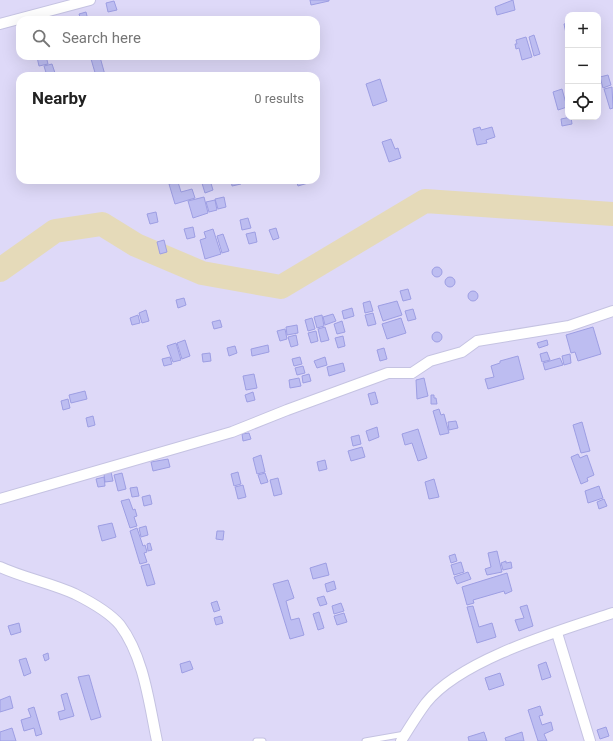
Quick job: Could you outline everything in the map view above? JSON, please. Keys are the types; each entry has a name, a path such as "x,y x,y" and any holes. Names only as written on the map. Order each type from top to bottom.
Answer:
{"street":[{"path":"30,16 90,0"},
{"path":"0,24 16,20"},
{"path":"0,499 232,432 294,407 388,373 412,373 430,361 462,352 477,341 569,326 613,311"},
{"path":"0,568 75,594 101,610 119,624 136,655 143,678 157,741"},
{"path":"404,737 426,702 454,677 502,653 613,613"},
{"path":"557,633 590,741"}],"lane":[{"path":"365,741 404,737"},
{"path":"256,741 263,741"}],"shaded area":[{"path":"0,0 613,0 613,741 0,741"}],"building":[{"path":"310,0 329,0 329,1 311,5"},
{"path":"513,0 515,10 497,15 495,7"},
{"path":"114,1 117,10 108,12 106,3"},
{"path":"86,12 87,16 80,16 79,14"},
{"path":"534,35 540,54 534,56 529,37"},
{"path":"526,37 532,57 522,60 519,48 516,49 515,44 517,44 516,40"},
{"path":"38,60 47,60 48,64 39,66"},
{"path":"91,60 101,60 104,72 95,72"},
{"path":"52,64 55,72 46,72 44,66"},
{"path":"608,75 611,85 603,88 601,77"},
{"path":"380,79 387,101 373,106 366,84"},
{"path":"612,87 613,108 610,109 604,89"},
{"path":"562,89 565,100 565,108 558,110 553,92"},
{"path":"561,119 571,120 572,124 562,126"},
{"path":"480,127 481,130 492,127 495,137 486,140 487,143 477,145 473,129"},
{"path":"391,139 395,149 398,148 401,158 389,162 382,142"},
{"path":"169,184 179,184 181,192 192,189 195,198 175,204"},
{"path":"202,184 211,184 213,190 205,193"},
{"path":"204,197 208,213 193,218 188,201"},
{"path":"224,197 226,207 218,209 215,199"},
{"path":"215,200 217,210 209,212 206,202"},
{"path":"156,212 158,222 150,224 147,214"},
{"path":"248,218 251,228 242,230 240,220"},
{"path":"193,227 195,237 187,239 184,229"},
{"path":"276,228 279,238 273,240 269,230"},
{"path":"213,229 221,254 205,259 200,240 206,238 204,232"},
{"path":"255,232 257,242 249,244 246,234"},
{"path":"223,234 229,251 222,253 217,236"},
{"path":"164,240 167,252 160,254 157,242"},
{"path":"437,267 442,272 437,277 432,272"},
{"path":"450,277 455,282 450,287 445,282"},
{"path":"408,289 411,299 403,301 400,291"},
{"path":"473,291 478,296 473,301 468,296"},
{"path":"184,298 186,305 178,308 176,300"},
{"path":"370,301 373,311 365,313 363,303"},
{"path":"397,301 402,315 383,321 378,306"},
{"path":"352,308 354,316 344,319 342,311"},
{"path":"413,309 416,319 408,321 405,311"},
{"path":"146,310 149,321 142,323 139,313"},
{"path":"373,313 376,324 368,326 365,315"},
{"path":"333,314 336,321 325,325 323,317"},
{"path":"138,315 140,323 132,325 130,318"},
{"path":"322,315 324,326 317,328 314,317"},
{"path":"312,318 315,329 308,331 305,320"},
{"path":"401,318 406,333 387,339 382,324"},
{"path":"220,320 222,327 214,329 212,322"},
{"path":"342,321 345,332 337,334 334,324"},
{"path":"297,325 298,333 287,335 286,327"},
{"path":"325,327 329,340 321,342 318,329"},
{"path":"593,327 601,354 578,361 575,352 571,353 566,335"},
{"path":"285,329 287,339 280,341 277,331"},
{"path":"316,331 318,341 311,343 308,333"},
{"path":"437,332 442,337 437,342 432,337"},
{"path":"296,335 298,345 291,347 288,337"},
{"path":"343,336 345,346 338,348 335,338"},
{"path":"185,340 190,356 182,359 177,343"},
{"path":"547,340 548,345 539,348 537,343"},
{"path":"176,343 181,360 173,362 167,346"},
{"path":"268,345 269,352 252,356 251,349"},
{"path":"235,346 237,353 229,356 227,348"},
{"path":"384,348 387,359 380,361 377,350"},
{"path":"547,352 550,360 542,362 540,354"},
{"path":"210,353 211,361 203,362 202,354"},
{"path":"570,354 571,363 564,365 562,356"},
{"path":"518,356 524,379 488,389 485,379 494,377 491,366 500,363 500,361"},
{"path":"170,357 172,364 164,366 162,359"},
{"path":"300,357 302,364 294,366 292,359"},
{"path":"325,357 327,365 317,368 314,361"},
{"path":"560,358 563,365 545,370 543,363"},
{"path":"343,363 345,371 329,376 327,367"},
{"path":"303,366 305,373 297,375 295,368"},
{"path":"254,374 257,388 246,390 243,376"},
{"path":"309,374 311,381 303,383 302,376"},
{"path":"299,378 301,386 290,388 289,380"},
{"path":"424,378 428,396 417,399 416,380"},
{"path":"85,391 87,399 71,403 69,395"},
{"path":"253,392 255,400 247,402 245,395"},
{"path":"375,392 378,403 371,405 368,394"},
{"path":"431,395 434,395 434,398 436,398 437,404 431,404"},
{"path":"68,399 70,408 63,410 61,401"},
{"path":"439,409 441,415 444,414 449,433 440,435 433,411"},
{"path":"93,416 95,425 88,427 86,418"},
{"path":"456,421 458,428 449,430 448,422"},
{"path":"582,422 590,451 581,453 573,425"},
{"path":"377,427 379,437 369,441 366,431"},
{"path":"418,429 427,458 418,461 412,443 405,445 402,434"},
{"path":"249,433 251,439 243,441 242,434"},
{"path":"359,435 361,444 353,446 351,437"},
{"path":"362,447 365,457 351,461 348,451"},
{"path":"578,454 580,458 587,455 594,475 587,478 588,481 581,484 571,457"},
{"path":"261,455 265,472 257,474 253,458"},
{"path":"168,459 170,467 153,471 151,462"},
{"path":"325,460 327,469 319,471 317,462"},
{"path":"111,472 113,481 105,482 104,474"},
{"path":"238,472 241,484 234,486 231,474"},
{"path":"122,473 126,489 118,491 114,475"},
{"path":"265,473 268,482 261,484 258,475"},
{"path":"104,477 105,486 98,487 96,479"},
{"path":"278,478 282,494 274,496 270,480"},
{"path":"434,479 439,497 429,499 425,482"},
{"path":"243,485 246,497 238,499 235,487"},
{"path":"599,486 603,498 588,503 585,491"},
{"path":"137,487 139,496 132,497 130,488"},
{"path":"150,495 152,504 144,506 142,497"},
{"path":"129,499 137,516 134,517 137,526 130,528 121,501"},
{"path":"604,499 607,506 599,509 597,502"},
{"path":"112,523 116,537 102,541 98,526"},
{"path":"146,526 148,535 141,537 139,528"},
{"path":"137,528 143,546 145,545 147,552 144,553 147,562 140,564 130,531"},
{"path":"217,531 224,531 223,540 216,539"},
{"path":"150,543 152,550 148,551 147,544"},
{"path":"497,551 502,572 487,575 485,569 491,567 488,553"},
{"path":"455,554 457,561 451,563 449,556"},
{"path":"506,561 506,563 511,562 512,568 503,570 501,563"},
{"path":"461,562 464,572 454,575 451,565"},
{"path":"326,563 329,575 313,579 310,568"},
{"path":"149,564 155,584 147,586 141,566"},
{"path":"468,572 471,579 457,584 454,577"},
{"path":"507,573 512,591 505,594 504,591 473,600 474,603 467,605 462,587"},
{"path":"288,580 294,598 286,601 291,620 299,618 304,635 290,639 273,584"},
{"path":"334,581 336,589 327,592 325,584"},
{"path":"324,596 327,604 320,606 317,598"},
{"path":"217,601 220,610 214,612 211,603"},
{"path":"341,603 344,611 334,614 332,606"},
{"path":"527,605 533,626 519,631 515,620 524,618 520,607"},
{"path":"473,606 479,627 492,623 496,637 477,643 467,607"},
{"path":"319,612 324,628 318,630 313,614"},
{"path":"344,613 347,622 337,625 334,616"},
{"path":"221,616 223,623 216,625 214,618"},
{"path":"19,623 21,632 11,635 8,626"},
{"path":"48,653 49,659 45,661 43,655"},
{"path":"26,658 31,673 24,676 19,660"},
{"path":"190,661 193,669 182,673 180,664"},
{"path":"546,662 551,677 542,680 538,665"},
{"path":"500,673 504,685 489,690 485,678"},
{"path":"89,675 101,717 91,720 78,677"},
{"path":"67,693 74,716 60,720 58,712 65,710 61,695"},
{"path":"10,696 13,708 0,712 0,700"},
{"path":"540,706 543,715 539,716 542,725 551,722 553,730 544,734 547,741 538,741 528,710"},
{"path":"34,707 42,734 36,736 34,728 24,731 21,720 31,717 28,709"},
{"path":"606,727 609,736 600,739 597,730"},
{"path":"12,728 16,741 0,741 0,732"},
{"path":"484,732 487,741 469,741 468,737"},
{"path":"522,732 524,741 506,741 505,738"}],"waterway":[{"path":"0,270 55,231 102,224 136,245 202,273 281,287 425,201 613,214"}]}
